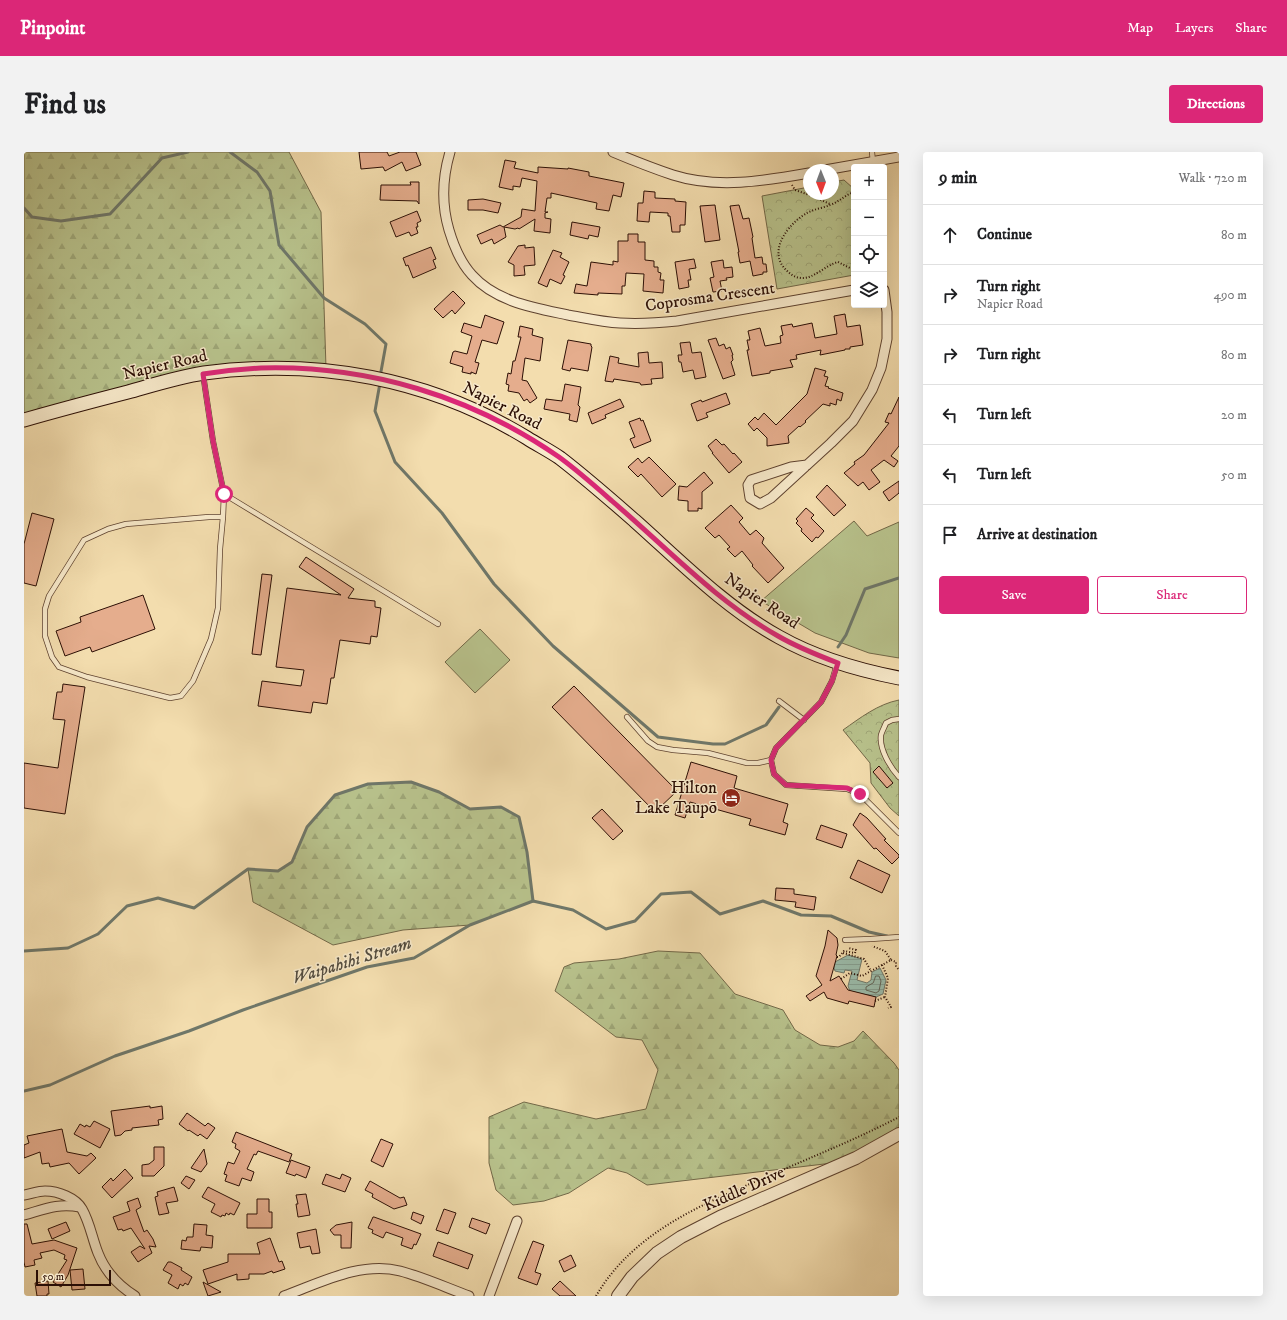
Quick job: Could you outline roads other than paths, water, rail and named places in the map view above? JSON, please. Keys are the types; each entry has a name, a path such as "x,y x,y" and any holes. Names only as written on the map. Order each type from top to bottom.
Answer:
{"main road":[{"name":"Napier Road","path":"24,420 166,381 203,374 260,368 323,370 407,385 446,397 480,412 506,425 559,457 611,500 712,590 754,622 795,645 838,663 872,673 899,678"}],"street":[{"name":"Coprosma Crescent","path":"450,152 445,167 443,200 445,217 461,263 472,276 490,291 516,302 543,310 600,321 620,323 659,323 851,291"},
{"path":"612,152 673,175 704,181 757,181 803,174"},
{"path":"866,164 899,157"},
{"path":"839,168 851,167"},
{"path":"807,464 791,467 751,480 748,485 750,498 760,504 771,498 807,464 853,420 872,390 881,368 887,339 886,308"},
{"name":"Kiddle Drive","path":"618,1296 632,1277 657,1254 681,1237 720,1217 856,1158 899,1134"},
{"path":"24,1196 44,1191 61,1194 71,1199 82,1208 98,1254 108,1270 124,1289 135,1296"},
{"path":"24,1215 54,1206 68,1205 82,1208"},
{"path":"489,1296 517,1221"},
{"path":"284,1296 344,1274 359,1270 378,1269 399,1271 470,1296"}],"lane":[{"path":"872,152 873,162"},
{"path":"203,374 213,441 224,494 223,517 220,549 218,608 211,639 193,681 181,696 170,698 86,677 60,667 52,656 45,636 45,609 49,596 84,540 108,529 126,524 209,516 223,517"},
{"path":"224,494 438,624"},
{"path":"838,663 832,681 821,702 776,748 771,760 774,774 786,785 847,788 860,794 899,833"},
{"path":"779,701 804,720"},
{"path":"627,717 648,740 658,747 708,753 747,764 771,760"},
{"path":"899,719 886,723 881,735 883,750 892,769 899,777"},
{"path":"845,940 853,941 899,937"}],"water":[{"path":"848,955 862,959 857,980 867,983 871,980 872,972 880,968 886,980 883,994 876,997 850,991 848,986 852,971 845,970 844,973 835,971 834,968 835,962"}],"waterway":[{"path":"24,208 32,217 61,221 110,214 162,158 188,152"},
{"path":"230,152 257,172 270,191 279,245 324,298 365,324 386,344 380,377"},
{"path":"380,383 375,411 395,462 442,513 494,584 553,646 658,737 713,744 725,744 766,725 779,707"},
{"path":"838,647 846,635 865,589 899,578"},
{"path":"24,951 68,948 98,934 127,906 158,898 194,908 248,869 278,871 292,862 307,827 335,795 368,784 411,782 439,792 470,809 501,807 519,817 527,852 533,901"},
{"name":"Waipahihi Stream","path":"24,1091 50,1085 115,1056 367,967 414,958 470,925 533,901 573,910 606,929 635,921 661,894 691,892 720,914 763,901 801,915 831,916 869,932 887,936"}],"place":[{"name":"Hilton Lake Taupō","path":"731,798"}]}
